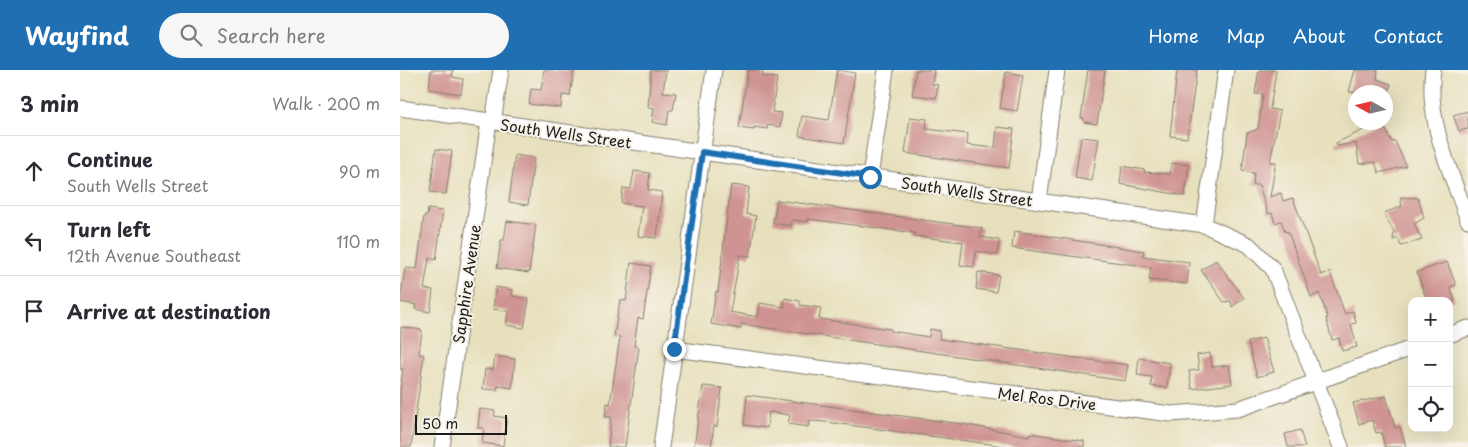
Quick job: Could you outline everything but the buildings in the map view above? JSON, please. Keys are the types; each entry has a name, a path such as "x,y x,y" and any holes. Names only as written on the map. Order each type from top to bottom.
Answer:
{"street":[{"name":"Sapphire Avenue","path":"442,447 491,122 501,70"},
{"path":"661,447 714,70"},
{"path":"870,177 886,70"},
{"path":"1039,201 1057,70"},
{"path":"1204,225 1226,70"},
{"path":"1433,70 1430,98 1437,132 1468,220"},
{"name":"South Wells Street","path":"400,108 1204,225 1250,245 1273,269 1342,447"},
{"path":"1453,334 1468,328"},
{"name":"Mel Ros Drive","path":"674,349 1171,414 1238,409 1408,349"}],"route":[{"path":"674,349 702,152 870,177"}]}
